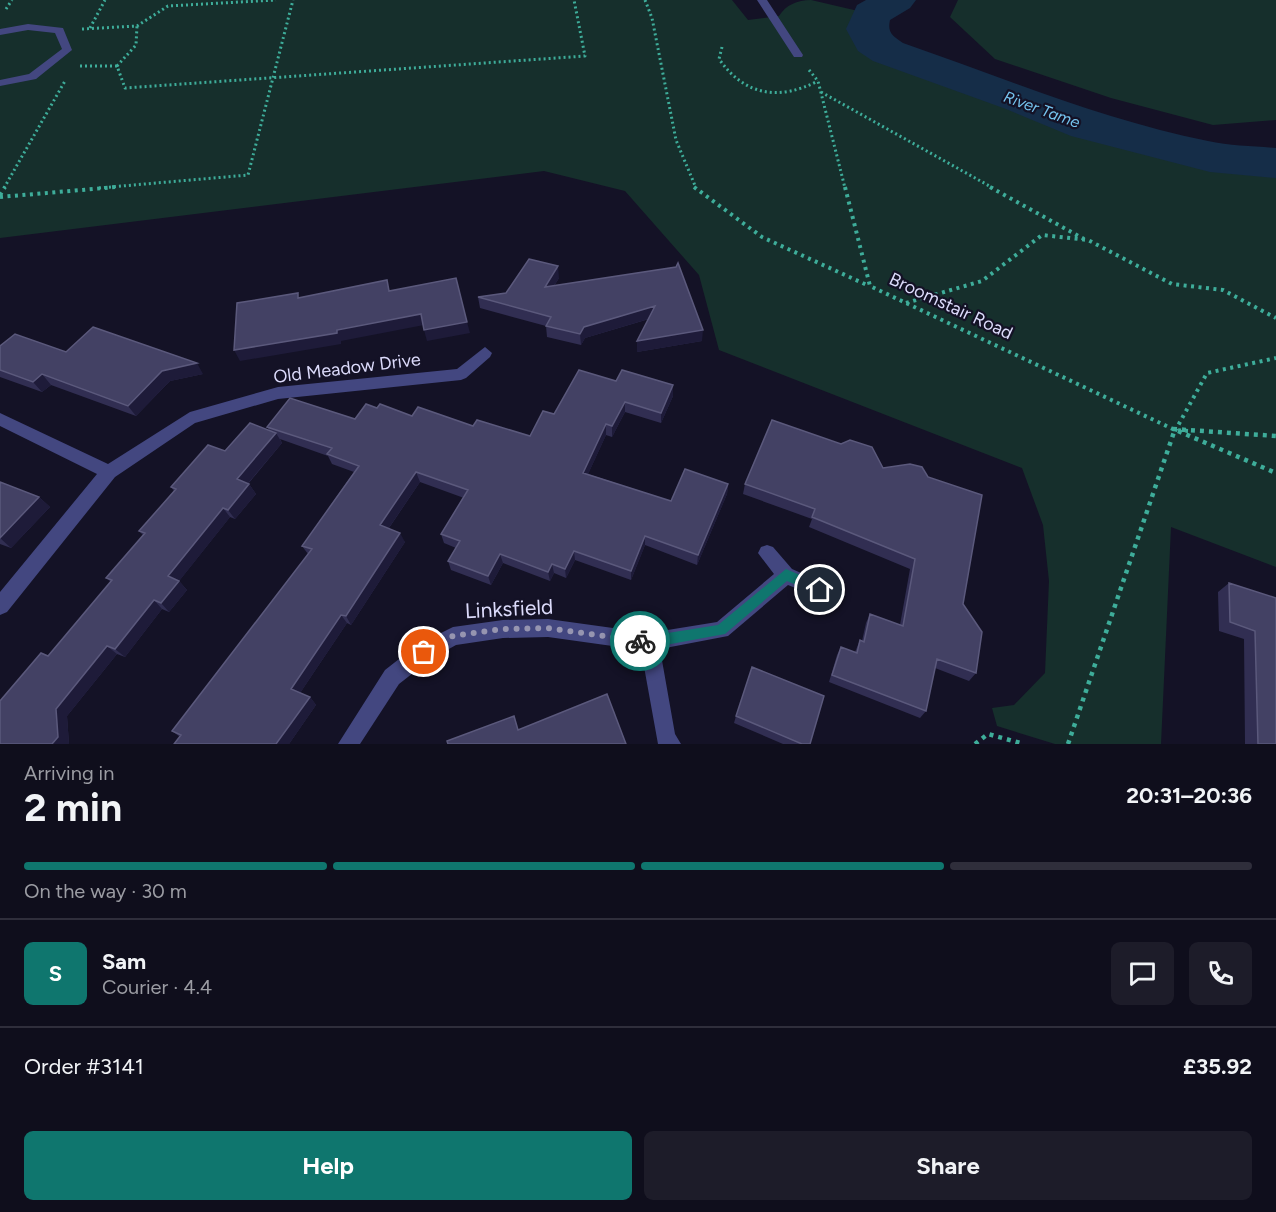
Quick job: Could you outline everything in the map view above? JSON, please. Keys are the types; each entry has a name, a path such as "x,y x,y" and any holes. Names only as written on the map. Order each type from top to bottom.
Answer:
{"street":[{"path":"762,0 798,55"},
{"path":"0,32 28,27 59,30 67,50 33,77 0,83"},
{"name":"Old Meadow Drive","path":"0,606 109,472 189,418 278,393 461,374 484,353"},
{"path":"0,419 109,472"},
{"path":"767,553 786,575 820,590"},
{"name":"Linksfield","path":"348,744 392,677 424,652 453,636 503,629 548,628 649,642 721,630 786,575"},
{"path":"649,642 666,739 671,744"}],"path":[{"path":"89,29 105,0"},
{"path":"59,30 137,26 168,6 276,0"},
{"path":"0,196 248,175 293,0"},
{"path":"117,66 126,88 585,56 574,0"},
{"path":"645,0 652,18 676,140 694,187 762,237 870,286"},
{"path":"47,66 117,66 136,45 137,26"},
{"path":"722,47 719,59 726,72 744,85 774,92 792,93 818,81"},
{"name":"Broomstair Road","path":"798,55 818,81 870,286 1175,429 1276,436"},
{"path":"0,196 74,66"},
{"path":"821,91 1088,240 1172,284 1223,290 1276,318"},
{"path":"906,303 982,281 1042,236 1088,240"},
{"path":"1068,744 1175,429 1207,373 1276,358"},
{"path":"1175,429 1276,473"},
{"path":"975,744 988,734 1024,744"}],"green space":[{"path":"0,0 732,0 748,20 779,16 792,4 811,0 871,14 867,29 873,42 888,52 1022,99 1088,126 1210,157 1276,163 1276,567 1171,527 1161,744 1055,744 997,726 992,708 1014,705 1045,673 1049,581 1043,525 1022,468 719,350 699,275 625,191 544,171 0,238"},
{"path":"958,0 1276,0 1276,120 1213,125 1111,98 995,59 950,17"}],"building":[{"path":"529,259 558,266 545,287 676,267 678,263 703,330 637,341 655,306 584,327 580,334 546,326 551,317 478,297 506,293"},
{"path":"456,278 467,322 424,330 421,314 337,330 337,333 234,350 237,303 298,293 298,298 387,280 389,291"},
{"path":"93,327 197,363 162,371 128,406 42,374 33,382 0,370 0,346 15,334 66,352"},
{"path":"579,370 616,381 622,370 673,385 661,413 625,402 612,426 606,424 583,473 671,501 685,469 728,484 698,555 645,536 631,571 574,551 565,569 552,564 548,572 500,554 488,576 448,561 460,541 441,534 468,490 416,472 380,525 400,533 346,616 341,615 291,689 310,697 276,744 174,744 181,735 172,731 312,549 302,546 359,466 327,454 332,448 267,427 290,398 355,419 366,404 377,408 380,404 412,416 418,407 473,426 477,420 530,436 543,411 554,414"},
{"path":"772,420 841,444 850,440 872,447 883,468 910,464 922,467 928,477 982,495 963,604 982,632 976,673 937,659 926,711 832,675 841,647 857,653 860,640 864,642 870,614 903,626 915,559 812,517 815,509 745,484"},
{"path":"250,423 276,433 237,479 249,484 228,510 223,508 168,576 179,581 161,603 154,600 115,649 107,646 56,709 58,737 52,744 0,744 0,701 41,653 48,656 112,580 106,578 145,533 139,531 176,489 171,487 208,445 225,451"},
{"path":"0,482 39,497 0,538"},
{"path":"1229,583 1276,598 1276,744 1258,744 1255,631 1230,622"},
{"path":"752,667 824,696 810,744 802,744 736,716"},
{"path":"607,694 626,744 448,744 447,741 514,716 518,730"}],"waterway":[{"name":"River Tame","path":"896,0 871,14 867,29 873,42 888,52 1022,99 1088,126 1210,157 1276,163"}],"way so far":[{"path":"424,652 453,636 503,629 548,628 640,641"}],"route":[{"path":"640,641 649,642 721,630 786,575 820,590"}]}
